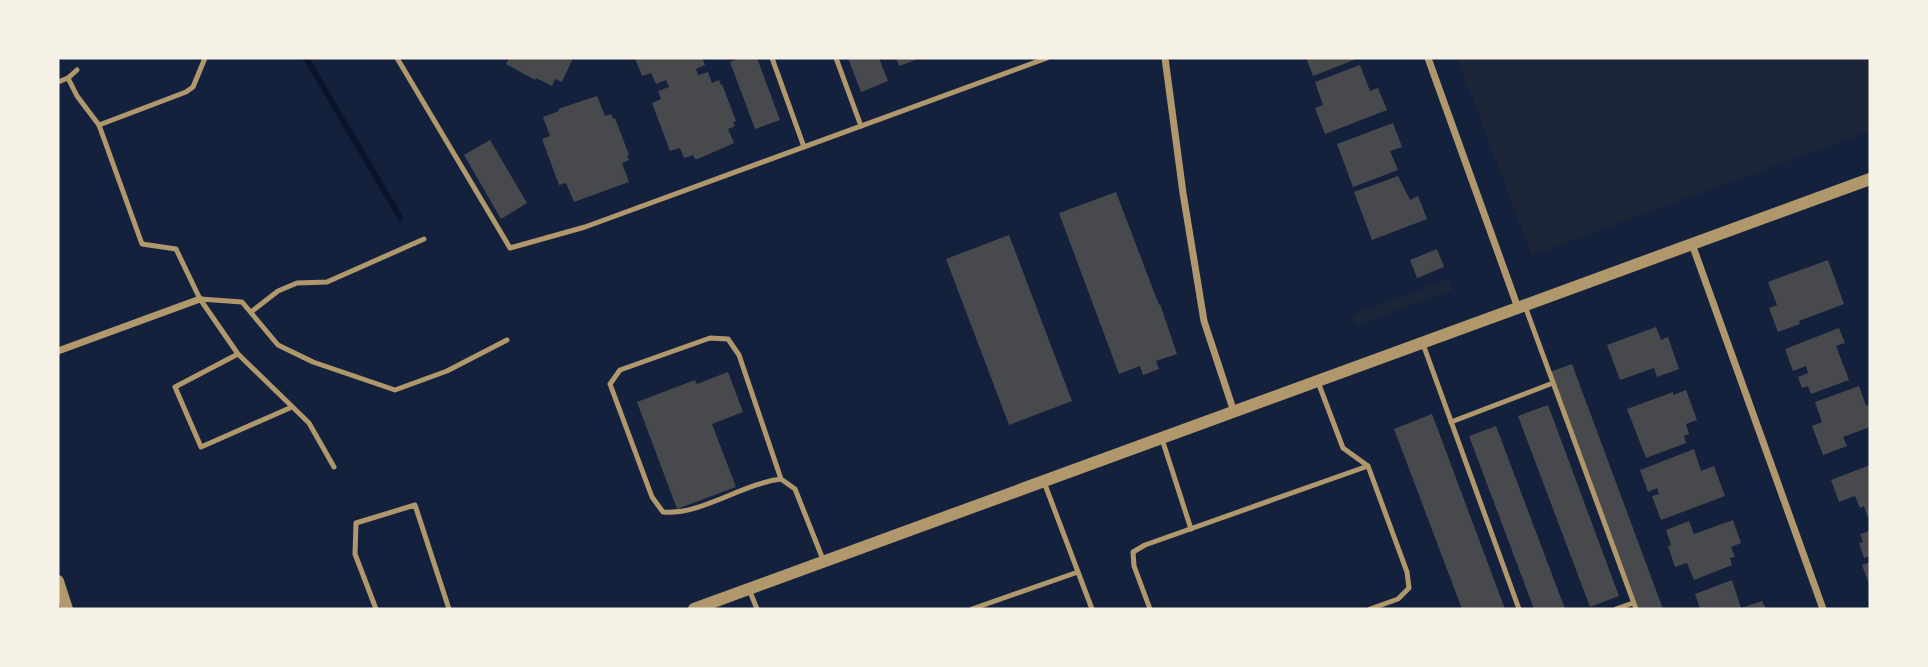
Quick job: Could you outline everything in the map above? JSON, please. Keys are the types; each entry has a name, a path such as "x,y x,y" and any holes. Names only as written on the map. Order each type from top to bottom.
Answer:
{"street":[{"path":"1165,58 1182,193 1204,321 1234,413"},
{"path":"1428,58 1522,307"},
{"path":"694,609 1870,178"},
{"path":"1692,244 1823,609"},
{"path":"58,351 200,299"},
{"path":"58,582 67,609"}],"lane":[{"path":"99,125 186,92 192,87 205,58"},
{"path":"397,58 510,248 586,227 1047,58"},
{"path":"772,58 804,147"},
{"path":"836,58 861,126"},
{"path":"58,82 78,70"},
{"path":"68,78 77,96 99,125 142,244 176,250 200,299 238,354 309,423 334,467"},
{"path":"251,312 278,291 298,282 327,282 424,239"},
{"path":"200,299 242,302 278,345 313,362 395,390 447,370 506,341"},
{"path":"1522,307 1553,383 1634,606 1616,609"},
{"path":"781,479 764,481 679,513 663,512 652,497 610,384 620,370 710,338 728,339 739,355 781,479 795,489 824,562"},
{"path":"1423,344 1519,609"},
{"path":"238,354 175,387 201,447 292,407"},
{"path":"1318,382 1343,448 1368,466 1407,572 1409,587 1398,599 1370,609"},
{"path":"1451,422 1553,383"},
{"path":"1162,439 1191,529"},
{"path":"1150,609 1134,566 1133,552 1145,545 1368,466"},
{"path":"1044,482 1092,609"},
{"path":"376,609 355,554 356,523 415,505 449,609"},
{"path":"972,609 1078,572"},
{"path":"749,589 757,609"}],"shaded area":[{"path":"1457,58 1870,58 1870,131 1532,255"},
{"path":"1448,279 1452,290 1356,326 1352,315"}],"building":[{"path":"509,58 573,58 562,82 555,79 552,86 506,64"},
{"path":"635,58 702,58 705,65 696,69 698,75 708,72 712,83 719,80 722,84 736,121 733,122 735,126 728,129 734,143 698,159 693,155 684,158 680,148 670,151 652,103 661,99 658,91 669,87 666,80 656,84 651,73 642,76"},
{"path":"740,58 757,58 780,120 755,129 730,62"},
{"path":"848,58 879,58 888,81 861,92"},
{"path":"896,58 921,58 899,66"},
{"path":"1306,58 1359,58 1313,76"},
{"path":"1360,65 1370,91 1378,88 1387,110 1325,134 1315,108 1323,105 1315,82"},
{"path":"597,96 605,116 611,114 613,119 615,118 629,155 629,160 622,163 629,182 574,202 566,183 559,185 542,139 550,136 543,117"},
{"path":"1393,123 1402,147 1390,151 1398,170 1353,187 1337,144"},
{"path":"490,140 527,203 501,219 464,155"},
{"path":"1398,176 1410,200 1418,196 1427,219 1372,240 1354,192"},
{"path":"1116,192 1177,354 1156,361 1159,369 1143,375 1140,366 1119,374 1059,213"},
{"path":"1009,235 1072,401 1009,425 946,259"},
{"path":"1437,249 1444,267 1417,278 1410,260"},
{"path":"1828,260 1844,304 1778,332 1769,308 1777,305 1768,282"},
{"path":"1656,327 1661,340 1668,337 1679,369 1657,377 1654,368 1620,380 1607,345"},
{"path":"1839,328 1845,343 1836,346 1849,380 1811,394 1808,386 1802,388 1798,377 1808,373 1806,366 1793,371 1785,349"},
{"path":"1572,364 1663,609 1638,609 1550,372"},
{"path":"728,372 743,412 712,424 736,487 677,509 637,402 695,380 697,384"},
{"path":"1859,386 1866,406 1870,404 1870,427 1843,437 1847,446 1823,455 1812,426 1822,422 1815,402"},
{"path":"1686,390 1697,420 1686,424 1689,434 1684,436 1686,443 1646,458 1627,409"},
{"path":"1548,405 1619,596 1590,607 1518,416"},
{"path":"1432,414 1505,609 1462,609 1394,429"},
{"path":"1496,426 1565,609 1534,609 1469,436"},
{"path":"1694,449 1701,471 1714,466 1725,496 1661,520 1652,496 1659,494 1657,488 1648,492 1640,470"},
{"path":"1870,465 1868,518 1864,506 1860,508 1855,496 1839,502 1831,480"},
{"path":"1733,520 1741,543 1731,547 1735,557 1730,558 1732,565 1694,580 1687,563 1675,567 1666,530 1689,521 1694,534"},
{"path":"1870,531 1870,556 1864,558 1859,543 1863,542 1860,534"},
{"path":"1870,562 1870,587 1862,565"},
{"path":"1732,580 1741,608 1762,601 1766,609 1700,609 1695,594"}],"waterway":[{"path":"306,58 400,217"}]}
